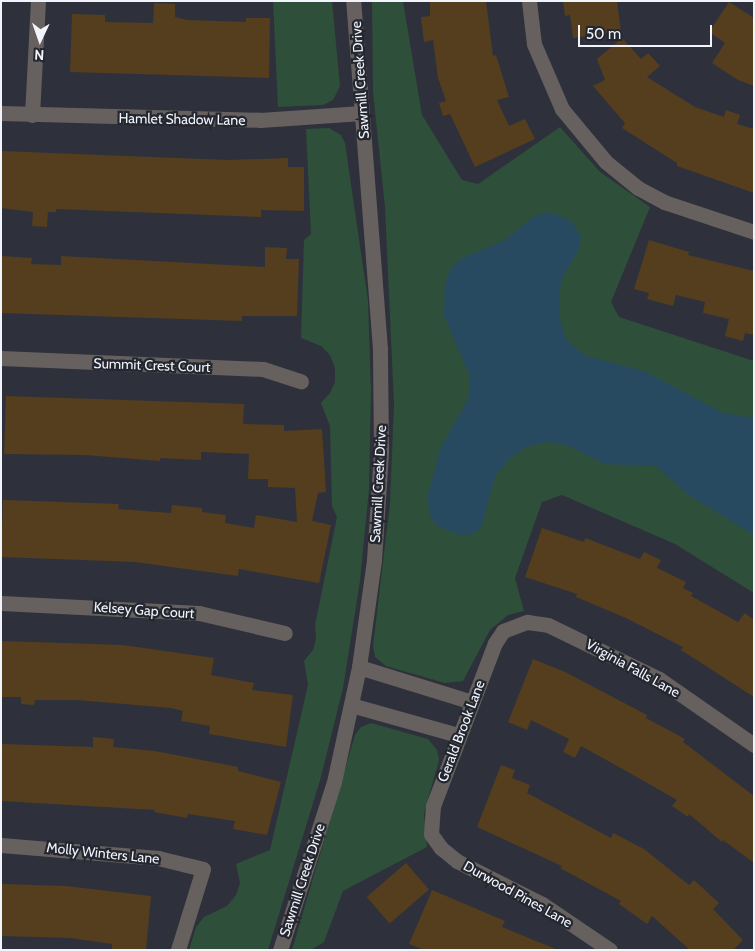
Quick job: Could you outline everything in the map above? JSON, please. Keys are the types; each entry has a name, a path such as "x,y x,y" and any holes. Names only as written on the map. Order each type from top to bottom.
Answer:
{"street":[{"path":"32,115 38,1"},
{"path":"529,1 534,44 562,109 606,162 638,188 664,202 754,232"},
{"name":"Sawmill Creek Drive","path":"280,950 334,782 359,667 374,560 381,451 380,349 355,3"},
{"name":"Hamlet Shadow Lane","path":"1,113 260,120 362,113"},
{"name":"Summit Crest Court","path":"1,358 263,369 301,381"},
{"name":"Kelsey Gap Court","path":"1,603 199,613 285,633"},
{"name":"Virginia Falls Lane","path":"503,631 526,622 548,625 575,637 659,679 754,744"},
{"name":"Gerald Brook Lane","path":"431,834 433,806 458,735 495,643 503,631"},
{"path":"359,667 472,702"},
{"path":"351,705 458,735"},
{"name":"Durwood Pines Lane","path":"431,834 441,848 457,861 542,904 610,950"},
{"name":"Molly Winters Lane","path":"1,845 158,858 203,869 178,950"}],"green space":[{"path":"273,1 332,1 340,86 333,100 323,105 278,107"},
{"path":"372,1 403,1 422,115 462,180 478,184 560,127 600,172 650,207 611,302 619,317 754,361 754,593 675,544 562,495 542,502 515,578 524,611 508,615 490,630 463,681 445,683 386,666 375,657 373,646 390,503 394,404 385,207 373,92"},
{"path":"329,128 341,135 345,143 368,301 371,390 369,489 360,581 343,688 321,777 268,950 189,950 196,927 204,917 227,906 236,895 240,883 236,864 270,850 308,685 304,661 313,650 316,639 315,625 337,517 332,506 330,426 321,403 330,393 335,382 335,368 330,355 321,346 301,338 304,240 311,234 306,129"},
{"path":"371,723 428,739 437,750 439,760 424,814 427,847 343,891 324,942 311,950 292,950 355,735 361,727"}],"water":[{"path":"548,212 572,221 581,238 579,249 562,278 559,296 560,320 567,340 584,355 646,372 723,413 754,418 754,535 689,495 656,466 604,464 567,445 546,442 526,447 509,459 495,476 481,528 472,534 459,535 436,525 429,514 428,495 440,449 466,403 470,389 470,377 444,315 445,283 450,270 460,259 501,242 535,216"}],"building":[{"path":"430,1 486,1 493,56 496,55 509,97 497,100 509,126 525,119 535,139 475,167 450,114 443,116 439,103 446,101 438,78 433,40 424,42 421,17 430,16"},
{"path":"563,1 617,1 621,32 573,38 570,15 565,16"},
{"path":"729,2 754,18 754,86 738,80 712,63 725,43 709,32"},
{"path":"154,3 175,4 175,17 187,20 246,22 246,18 270,18 269,78 70,72 72,14 105,15 105,22 153,23"},
{"path":"622,38 641,59 648,53 660,66 647,77 695,107 724,117 726,110 740,115 737,124 754,129 754,193 677,166 677,163 622,128 625,123 593,86 605,80 597,59"},
{"path":"1,151 228,160 288,158 288,167 304,167 304,211 261,210 261,217 56,209 56,212 48,212 47,227 32,226 33,212 1,208"},
{"path":"649,240 689,252 688,255 754,271 754,335 745,333 743,341 725,336 729,319 703,313 705,302 676,295 673,306 647,299 649,293 634,289"},
{"path":"265,247 287,248 286,259 299,259 297,316 242,316 242,321 1,313 1,256 32,258 31,264 61,265 61,256 265,267"},
{"path":"6,396 244,404 243,424 284,425 284,431 322,429 326,492 318,493 312,521 331,525 319,583 239,569 238,576 135,562 1,557 3,500 119,504 118,509 171,513 172,505 202,508 202,512 226,515 225,523 254,528 256,515 297,522 295,488 268,487 268,479 248,479 249,454 201,452 201,460 160,458 160,461 85,455 4,454"},
{"path":"542,528 584,542 585,538 640,559 644,552 661,560 657,568 686,582 683,588 693,593 691,596 738,622 745,613 754,620 754,697 681,650 683,647 626,618 576,597 577,594 525,577"},
{"path":"2,641 123,645 214,658 211,675 254,683 252,690 293,695 286,747 209,734 210,726 181,721 183,711 171,708 77,700 35,700 34,705 21,704 21,697 1,697"},
{"path":"533,659 565,672 647,715 646,718 685,739 683,742 754,796 754,863 723,840 722,842 689,814 688,817 672,806 677,800 581,746 575,758 563,752 569,739 531,720 527,730 508,722"},
{"path":"93,737 114,739 113,747 155,751 238,767 238,771 281,782 267,835 233,829 235,821 188,814 187,818 154,812 155,810 1,801 1,744 93,747"},
{"path":"501,765 515,770 512,778 530,785 527,793 611,838 613,833 644,849 689,885 694,880 719,903 713,909 743,940 733,950 690,950 652,916 647,924 619,904 621,901 560,868 562,866 477,827"},
{"path":"406,863 429,889 390,924 367,897"},
{"path":"1,884 66,886 151,896 146,950 112,950 112,944 70,938 1,936"},
{"path":"432,890 505,921 502,927 558,950 424,950 409,944"}]}
